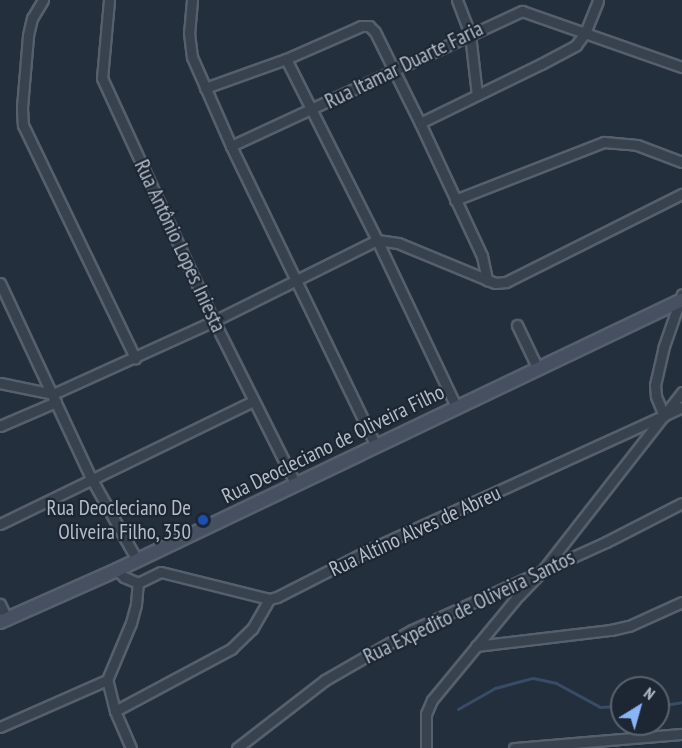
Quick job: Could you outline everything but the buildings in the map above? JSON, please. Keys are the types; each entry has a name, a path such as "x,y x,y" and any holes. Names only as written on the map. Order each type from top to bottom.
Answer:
{"street":[{"path":"43,0 32,18 28,36 22,108 23,125 135,358"},
{"name":"Rua Antônio Lopes Iniesta","path":"109,0 102,78 214,321 295,483"},
{"path":"192,0 190,45 205,88 375,444"},
{"path":"457,0 470,34 477,95"},
{"path":"420,123 576,45 585,33 598,0"},
{"name":"Rua Itamar Duarte Faria","path":"231,146 522,11 682,67"},
{"path":"205,88 286,59 365,25 375,32 395,69 482,256 487,280"},
{"path":"286,59 377,240 456,406"},
{"path":"454,200 604,142 637,145 682,162"},
{"path":"0,426 377,240 398,243 487,280 501,283 515,279 682,194"},
{"path":"0,283 91,478 137,560"},
{"path":"663,416 655,385 663,349 681,298"},
{"name":"Rua Deocleciano de Oliveira Filho","path":"4,621 117,570 681,298"},
{"path":"518,325 537,367"},
{"path":"0,382 55,398"},
{"path":"426,748 426,714 432,700 543,570 682,392"},
{"path":"0,524 253,401"},
{"name":"Rua Altino Alves de Abreu","path":"269,599 373,548 682,407"},
{"name":"Rua Expedito de Oliveira Santos","path":"237,748 325,680 412,630 682,503"},
{"path":"152,552 161,572"},
{"path":"115,711 231,649 252,629 269,599 161,572 138,583 124,577 117,570"},
{"path":"130,748 115,711 107,680 131,623 138,583"},
{"path":"476,646 611,630 629,626 682,602"},
{"path":"0,604 4,621"},
{"path":"0,727 107,680"},
{"path":"514,748 682,734"}],"waterway":[{"path":"458,709 495,688 533,678 556,683 600,707 610,707"},
{"path":"670,704 682,702"}],"place":[{"name":"Rua Deocleciano De Oliveira Filho, 350","path":"203,520"}]}
